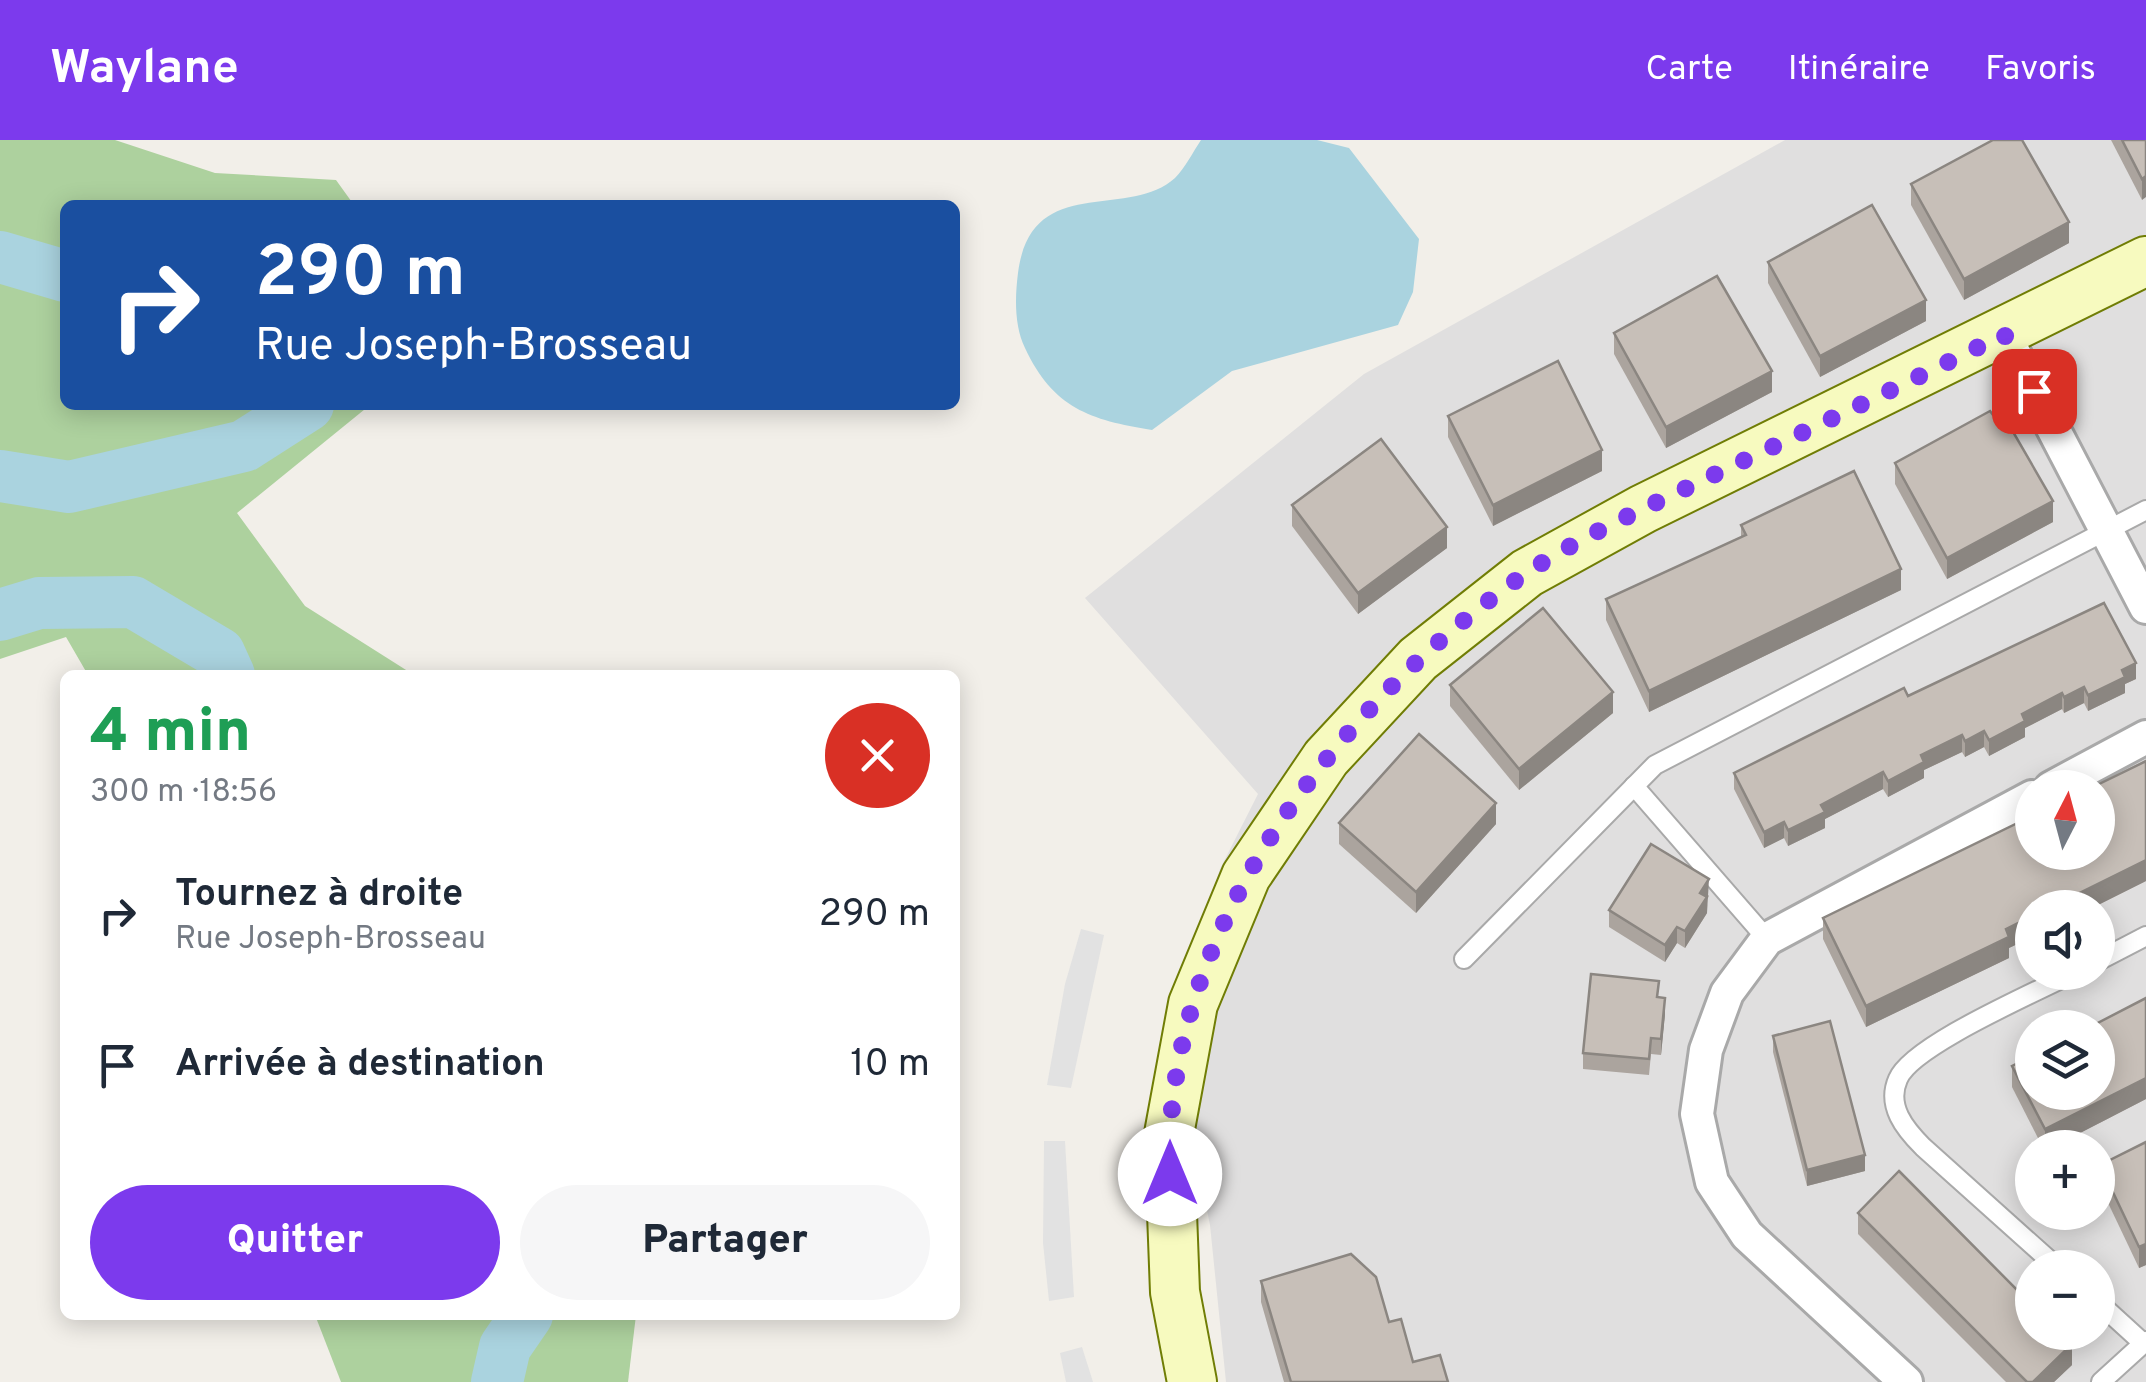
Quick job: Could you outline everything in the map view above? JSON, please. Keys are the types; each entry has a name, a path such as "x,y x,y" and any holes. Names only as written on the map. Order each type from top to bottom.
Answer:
{"street":[{"path":"1192,1382 1175,1292 1169,1134 1193,1004 1246,876 1326,758 1418,660 1527,573 1643,510 2004,334 2146,260"},
{"path":"2004,334 2146,606"},
{"path":"2085,770 2146,737"},
{"path":"1906,1382 1747,1235 1712,1182 1696,1114 1706,1050 1727,993 1767,939 2015,806"}],"lane":[{"path":"1464,959 1655,765 2146,510"},
{"path":"1634,786 1767,939"},
{"path":"2115,952 2146,936"},
{"path":"2038,1250 1905,1128 1894,1105 1897,1080 1915,1056 2041,990"},
{"path":"2101,1382 2144,1342 2115,1317"}],"shaded area":[{"path":"1785,140 2146,140 2146,1382 1226,1382 1210,1225 1169,1025 1220,869 1258,794 1085,598 1364,374"},
{"path":"1081,929 1104,935 1071,1088 1047,1085 1065,984"},
{"path":"1044,1141 1065,1141 1074,1297 1049,1301 1043,1243"},
{"path":"1082,1347 1093,1382 1066,1382 1060,1353"}],"green space":[{"path":"0,140 115,140 215,173 336,180 350,200 60,200 60,410 364,410 237,513 305,606 406,670 85,670 66,637 0,659"},
{"path":"317,1320 635,1320 628,1382 341,1382"}],"water":[{"path":"1201,140 1317,140 1349,148 1419,239 1413,292 1398,325 1232,371 1152,430 1092,415 1061,398 1048,385 1021,339 1016,292 1027,242 1041,222 1061,210 1155,190 1175,178"}],"building":[{"path":"1993,140 2022,140 2069,222 1964,279 1911,184"},
{"path":"2122,140 2146,140 2146,176 2142,179"},
{"path":"1872,205 1926,300 1820,356 1768,262"},
{"path":"1717,276 1772,371 1666,427 1614,333"},
{"path":"1558,361 1602,450 1493,505 1448,416"},
{"path":"1990,411 1993,415 2001,411 2053,501 1947,558 1895,463"},
{"path":"1381,439 1447,527 1358,593 1292,505"},
{"path":"1854,471 1901,569 1649,691 1606,599 1746,535 1741,525"},
{"path":"2104,603 2136,663 2122,670 2125,677 2088,695 2084,687 2064,697 2062,693 2022,714 2025,721 1989,740 1984,731 1965,741 1962,735 1921,755 1924,762 1888,781 1883,772 1821,805 1825,812 1788,830 1784,822 1764,832 1734,773 1904,688 1908,696"},
{"path":"1543,608 1613,692 1519,769 1450,685"},
{"path":"1419,734 1496,803 1416,892 1339,823"},
{"path":"2146,761 2146,860 2085,890 2015,890 2015,924 2006,929 2009,937 1866,1006 1823,918 2015,824 2015,870 2115,870 2115,776"},
{"path":"1651,844 1709,879 1700,893 1707,897 1685,931 1677,927 1665,945 1609,910"},
{"path":"1591,974 1659,981 1657,997 1665,998 1661,1039 1651,1038 1649,1059 1583,1053"},
{"path":"2146,998 2146,1078 2115,1094 2115,1014"},
{"path":"1830,1021 1865,1155 1807,1170 1773,1036"},
{"path":"2035,1110 2083,1110 2045,1129"},
{"path":"2146,1142 2146,1244 2139,1247 2115,1197 2115,1158"},
{"path":"1899,1171 2015,1288 2015,1350 2066,1350 2033,1382 2027,1382 1858,1213"},
{"path":"1351,1254 1376,1277 1389,1322 1401,1319 1413,1362 1440,1355 1448,1382 1291,1382 1261,1281"}],"waterway":[{"path":"0,257 60,275"},
{"path":"0,476 69,487 244,446 300,410"},
{"path":"0,615 39,603 133,602 219,653 227,670"},
{"path":"497,1382 505,1347 524,1320"}],"route":[{"path":"1170,1174 1169,1134 1193,1004 1246,876 1326,758 1418,660 1527,573 1643,510 2004,334 2034,391"}]}
